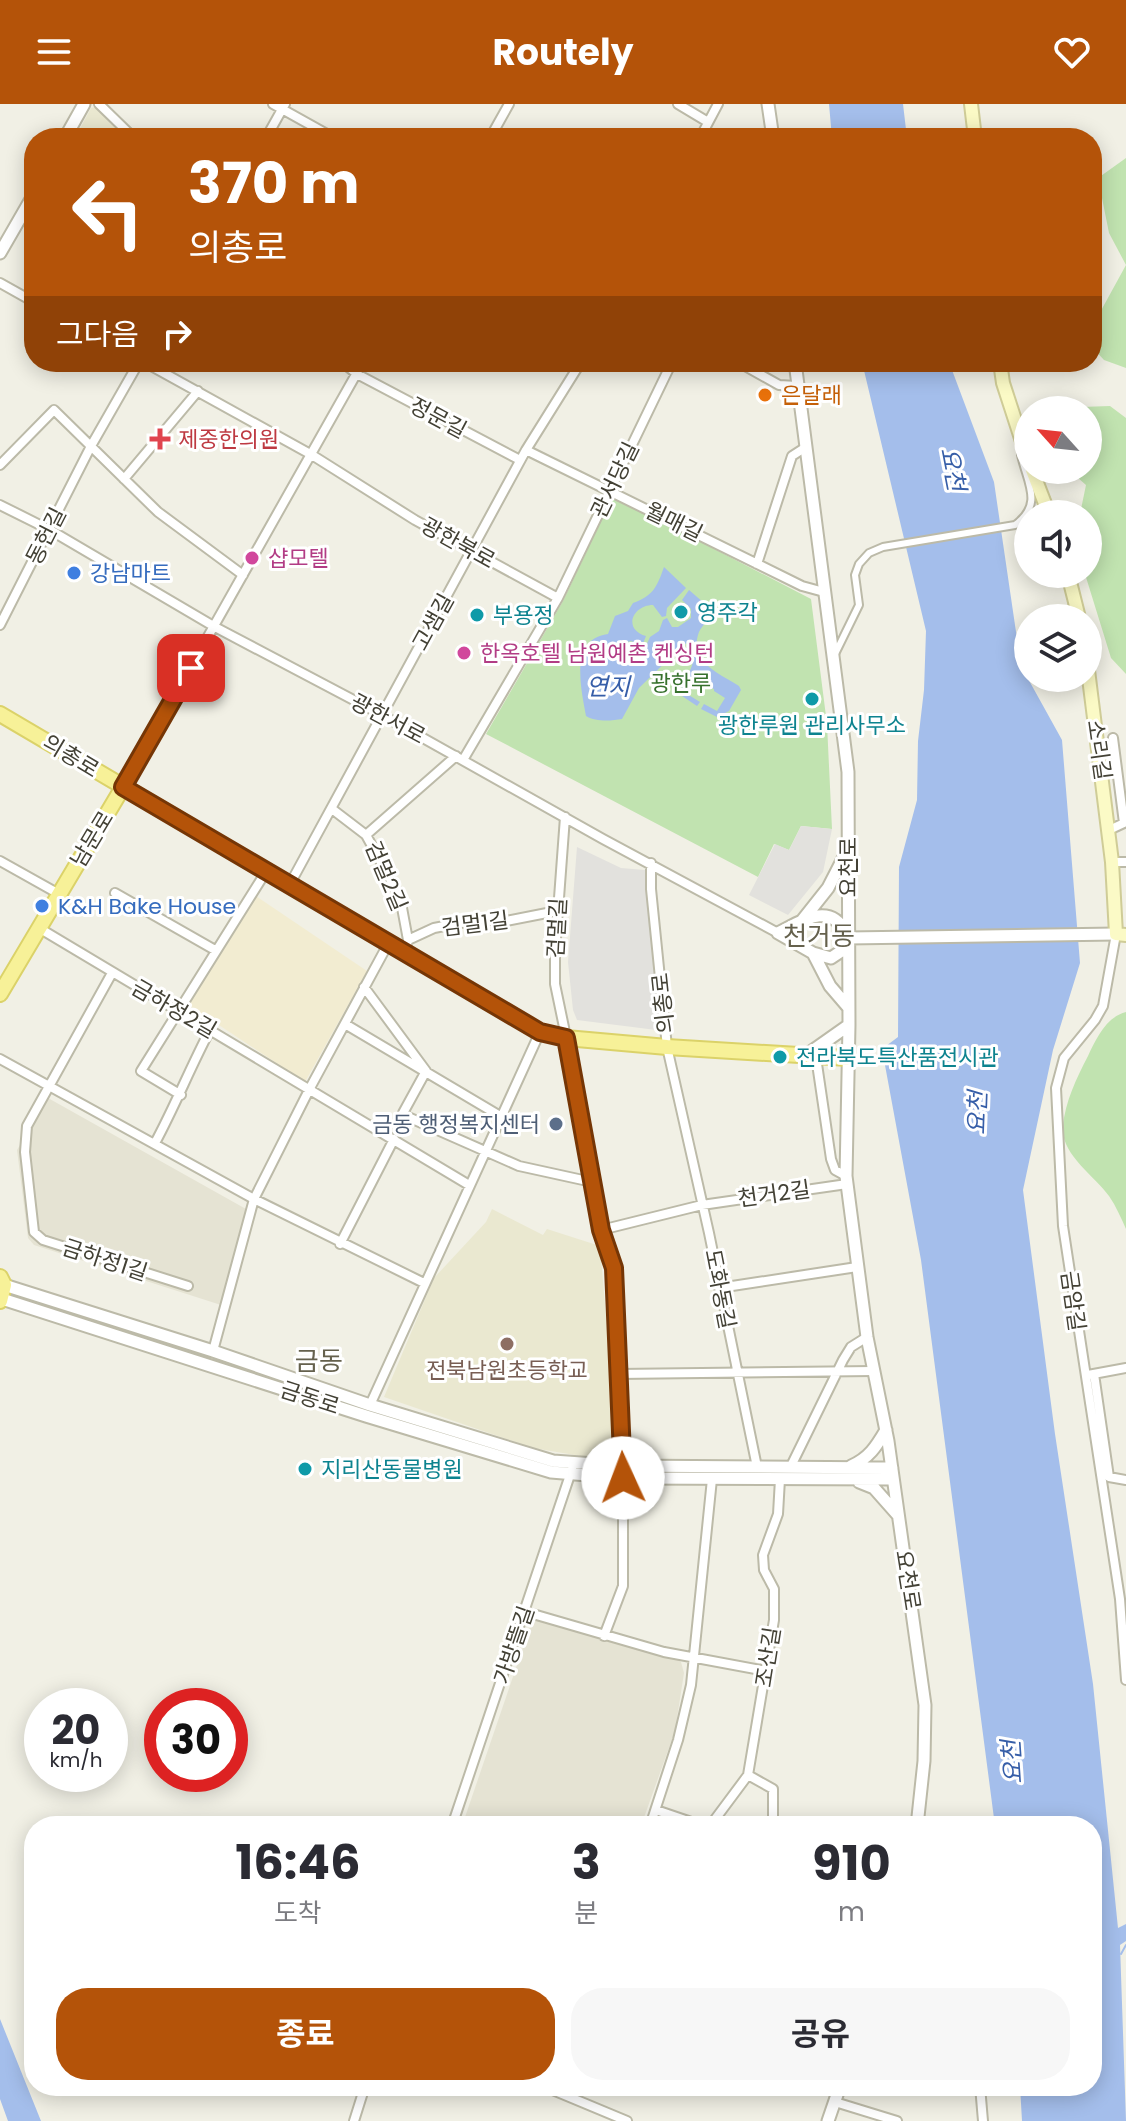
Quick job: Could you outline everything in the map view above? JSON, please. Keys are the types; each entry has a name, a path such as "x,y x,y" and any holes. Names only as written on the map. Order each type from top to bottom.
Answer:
{"main road":[{"path":"971,104 974,128"},
{"path":"1001,372 1014,419"},
{"name":"소리길","path":"1091,692 1121,934"},
{"name":"의총로","path":"0,714 388,944 406,946 540,1032 566,1038 667,1047 848,1058"},
{"name":"남문로","path":"0,994 123,787"}],"street":[{"path":"71,128 84,104"},
{"path":"99,104 124,128"},
{"path":"273,104 284,107 318,128"},
{"path":"496,128 509,104"},
{"path":"678,104 708,122"},
{"path":"705,128 718,104"},
{"path":"768,104 772,128"},
{"path":"272,128 284,107"},
{"path":"0,253 24,211"},
{"path":"0,283 24,296"},
{"name":"동헌길","path":"0,625 91,446 135,372"},
{"name":"광한북로","path":"161,372 312,455 415,520 558,598"},
{"name":"정문길","path":"354,372 520,460"},
{"name":"고샘길","path":"290,884 520,460 575,372"},
{"name":"관서당길","path":"558,598 667,372"},
{"path":"756,372 779,385 797,386"},
{"name":"요천로","path":"796,372 848,772 846,1180 867,1337 886,1430 925,1705 924,1761 918,1816"},
{"name":"남문로","path":"123,787 357,374"},
{"path":"124,479 198,391"},
{"path":"0,465 54,410 158,512 243,575"},
{"path":"757,564 792,456 806,447"},
{"name":"월매길","path":"526,450 802,586 824,592"},
{"path":"834,658 859,605 855,575 859,564 869,553 883,547 1008,527 1023,519 1031,505 1030,484"},
{"name":"광한서로","path":"0,505 50,530 215,627 382,715 778,933"},
{"path":"460,758 558,598"},
{"name":"소리길","path":"1109,830 1124,823 1123,786 1113,738"},
{"name":"검멀2길","path":"406,946 400,897 366,835 460,758"},
{"path":"332,809 366,835"},
{"name":"검멀길","path":"565,817 555,984 566,1038"},
{"path":"801,922 828,888 848,849"},
{"path":"0,861 59,894"},
{"path":"1112,862 1126,862"},
{"name":"의총로","path":"651,863 667,1047"},
{"path":"181,1095 141,1071 267,870"},
{"path":"115,893 215,950"},
{"name":"검멀1길","path":"406,946 434,928 481,919 506,921 557,911"},
{"path":"778,933 824,915 833,916 848,938"},
{"name":"금하정2길","path":"39,928 469,1185"},
{"path":"778,933 813,953 831,958 836,956 848,938"},
{"path":"848,938 1121,934"},
{"name":"금암길","path":"1121,934 1103,1006 1064,1058 1056,1088 1063,1226 1123,1598 1126,1680"},
{"path":"213,1351 254,1199 388,944"},
{"path":"813,953 830,986 848,1007"},
{"name":"금하정1길","path":"112,973 27,1126 25,1152 34,1232 43,1240 188,1286"},
{"path":"364,987 426,1071"},
{"path":"345,1024 500,1116"},
{"path":"846,1180 835,1170 831,1159 810,1057 849,1025"},
{"path":"155,1143 210,1030"},
{"path":"370,1405 540,1032"},
{"path":"566,1038 601,1230 614,1268 623,1472 623,1586 604,1636"},
{"name":"도화동길","path":"667,1047 757,1467"},
{"path":"0,1059 254,1199 424,1283"},
{"path":"426,1071 403,1113 519,1166 592,1182"},
{"path":"340,1244 394,1139"},
{"name":"천거2길","path":"702,1205 846,1180"},
{"path":"601,1230 702,1205"},
{"path":"719,1288 857,1267"},
{"name":"금동로","path":"1,1290 213,1351 572,1470"},
{"name":"금동로","path":"1,1290 525,1466 712,1479 780,1479 847,1473"},
{"path":"791,1466 851,1347 867,1337"},
{"path":"1126,1368 1089,1374 1109,1477 1126,1480"},
{"path":"618,1374 873,1371"},
{"path":"886,1430 875,1450 847,1473 874,1488 899,1515"},
{"name":"금동로","path":"623,1472 791,1466 847,1473 892,1474"},
{"name":"가방뜰길","path":"455,1816 572,1470"},
{"path":"654,1816 678,1740 694,1657 712,1479"},
{"name":"조산길","path":"748,1775 774,1620 774,1589 764,1570 763,1555 778,1514 780,1479"},
{"path":"526,1612 604,1636 766,1671"},
{"path":"717,1816 748,1775 773,1789 773,1816"},
{"path":"656,1810 674,1816"},
{"path":"354,2121 362,2096"},
{"path":"572,2096 627,2121"},
{"path":"828,2121 837,2096"},
{"path":"981,2096 983,2121"},
{"path":"835,2102 897,2121"}],"shaded area":[{"path":"95,107 117,128 80,128 91,108"},
{"path":"801,826 832,829 823,872 788,915 749,895 775,844 789,850"},
{"path":"577,847 621,868 645,870 664,1031 577,1020 573,1010 568,962"},
{"path":"250,892 367,971 305,1082 187,1004"},
{"path":"48,1098 246,1209 221,1305 34,1245 28,1238 17,1150"},
{"name":"전북남원초등학교","path":"492,1209 543,1235 547,1229 600,1246 618,1456 587,1457 533,1448 384,1397 434,1278 486,1222"},
{"path":"533,1618 608,1640 672,1654 681,1662 684,1673 675,1731 645,1816 465,1816"}],"green space":[{"path":"1126,158 1126,265 1109,233 1102,198 1102,175"},
{"path":"1126,265 1126,368 1102,358 1102,309"},
{"path":"1102,406 1110,406 1126,418 1126,674 1111,658 1102,629 1102,604 1094,604 1089,588 1102,588 1102,500 1083,500 1085,484 1102,484"},
{"name":"광한루","path":"616,498 811,599 827,724 832,829 801,826 789,850 774,844 758,877 486,734 563,601 611,500"},
{"path":"1126,1012 1126,1229 1109,1196 1067,1146 1063,1126 1072,1090 1094,1043 1107,1024"}],"water":[{"path":"829,104 903,104 906,128 831,128"},
{"name":"요천","path":"864,372 953,372 994,482 1014,618 1014,692 1035,692 1062,740 1080,963 1053,1050 1023,1190 1055,1434 1093,1684 1118,1928 1126,1924 1126,1941 1120,1945 1126,2121 1022,2121 1021,2096 1102,2096 1102,1816 994,1816 921,1260 882,1049 898,1037 899,867 917,800 918,741 926,631"},
{"name":"연지","path":"664,567 686,588 667,608 666,616 662,617 653,605 636,613 632,623 634,628 646,636 642,646 631,641 621,644 618,658 627,665 638,664 650,637 659,631 663,620 667,618 672,627 678,627 691,618 691,609 682,600 689,590 711,609 712,614 700,629 698,653 709,666 741,690 729,711 717,717 701,709 704,704 717,711 725,698 714,689 695,681 687,694 700,702 697,706 682,696 684,682 692,667 691,641 639,688 622,719 608,721 586,716 580,666 587,645 608,634 615,616 628,611 633,603 650,594"},
{"path":"0,2019 24,2079 24,2096 31,2096 41,2121 8,2121 0,2099"}],"waterway":[{"path":"1121,1954 1126,1945"}],"place":[{"name":"은달래","path":"765,395"},
{"name":"제중한의원","path":"160,439"},
{"name":"샵모텔","path":"252,558"},
{"name":"강남마트","path":"74,573"},
{"name":"영주각","path":"681,612"},
{"name":"부용정","path":"477,615"},
{"name":"한옥호텔 남원예촌 켄싱턴","path":"464,653"},
{"name":"광한루원 관리사무소","path":"812,699"},
{"name":"K&H Bake House","path":"42,906"},
{"name":"전라북도특산품전시관","path":"780,1057"},
{"name":"금동 행정복지센터","path":"556,1124"},
{"name":"전북남원초등학교","path":"507,1344"},
{"name":"지리산동물병원","path":"305,1469"}],"district":[{"name":"천거동","path":"819,936"},
{"name":"금동","path":"319,1361"}],"route":[{"path":"191,668 123,787 540,1032 566,1038 601,1230 614,1268 623,1478"}]}
